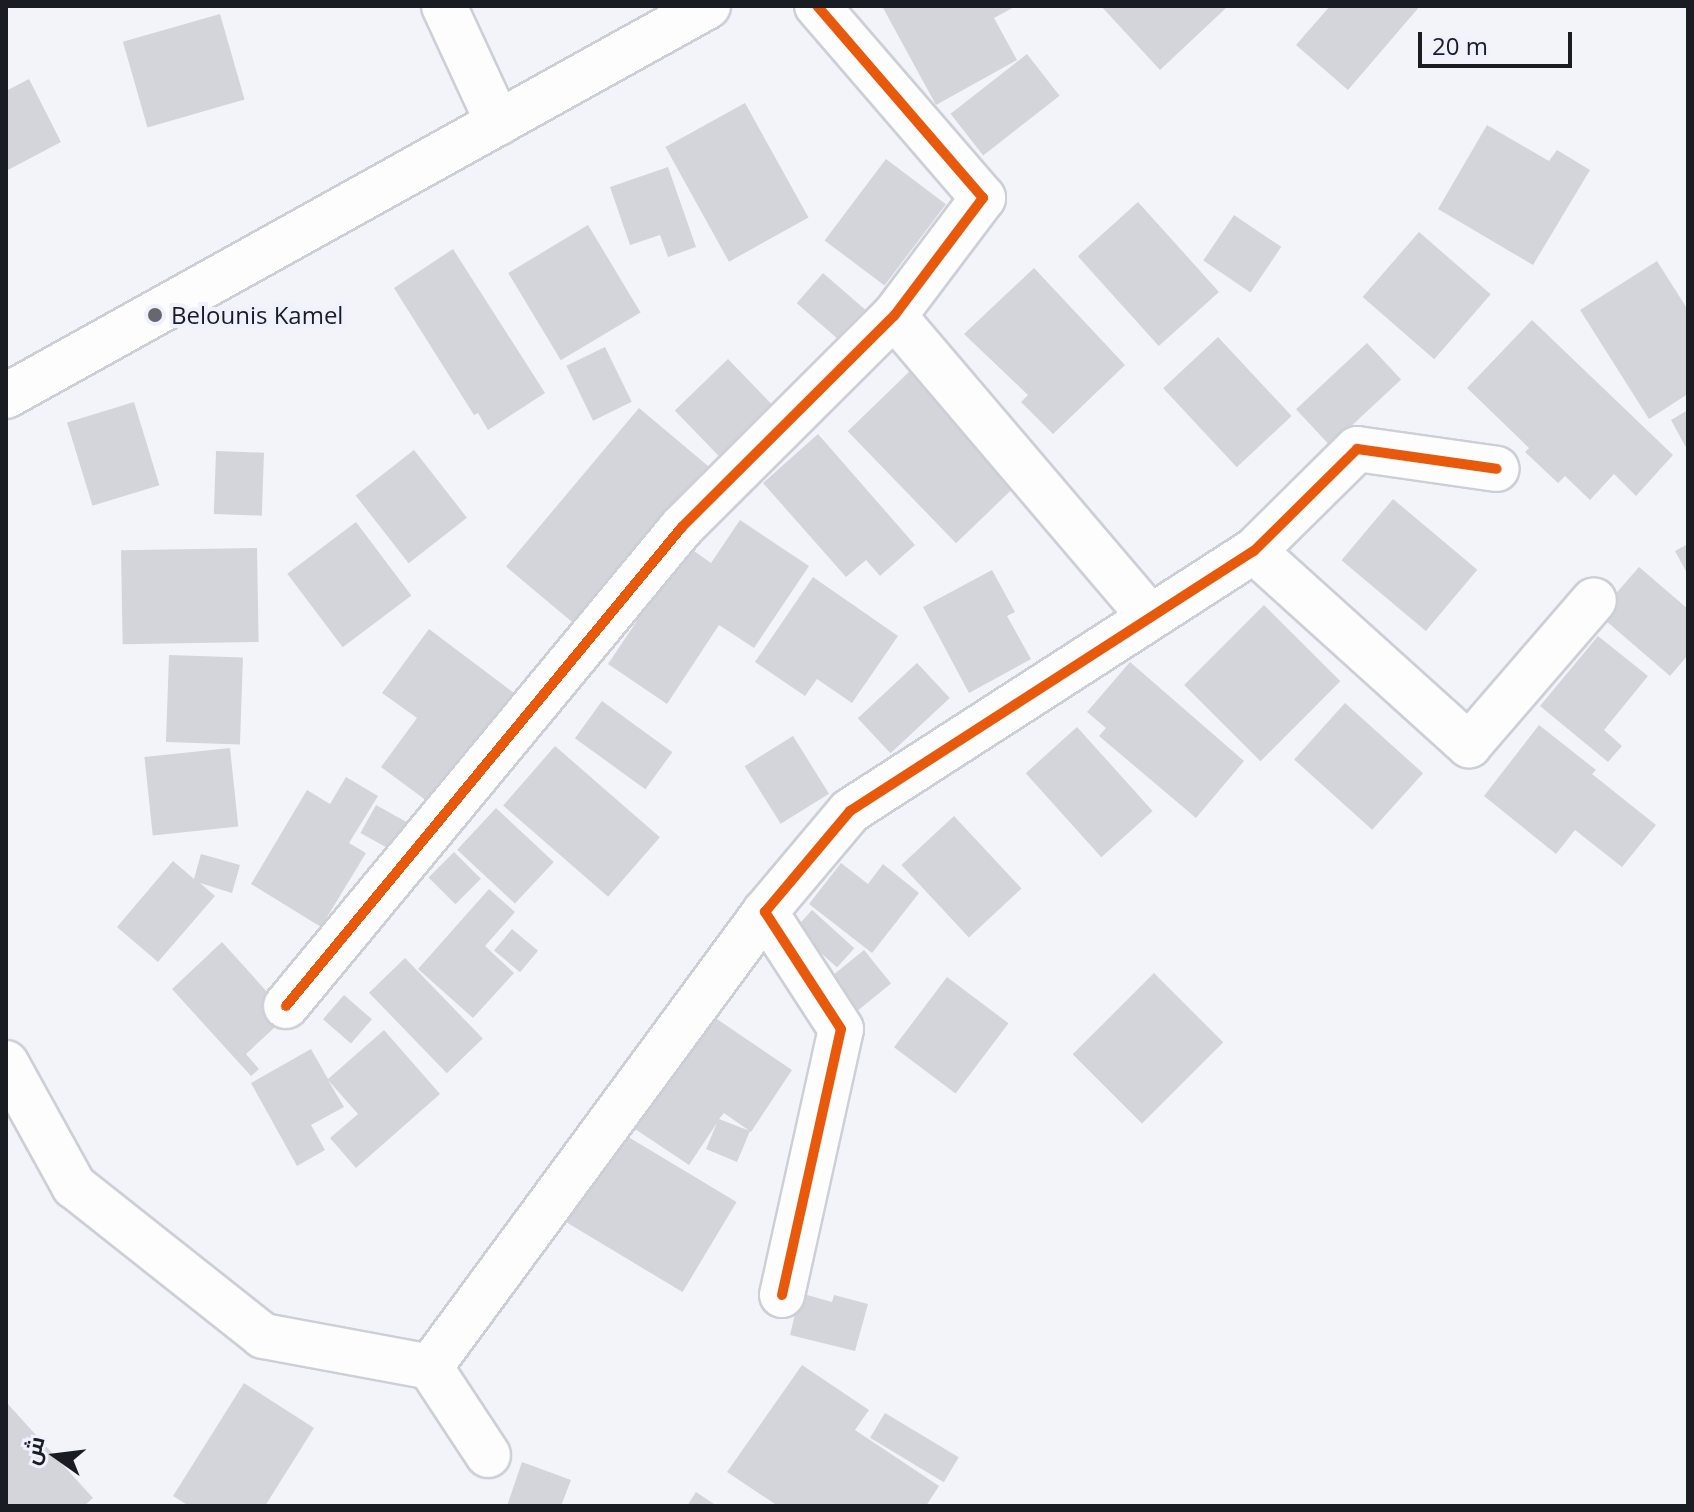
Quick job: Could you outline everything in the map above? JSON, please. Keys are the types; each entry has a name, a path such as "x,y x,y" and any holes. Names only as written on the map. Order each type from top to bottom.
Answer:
{"street":[{"path":"444,6 498,123"},
{"path":"6,396 708,6"},
{"path":"286,1006 682,527 894,316 983,198 817,6"},
{"path":"894,316 1149,616"},
{"path":"430,1367 765,912 850,811 1254,551 1357,449 1497,469"},
{"path":"1254,551 1469,745 1594,600"},
{"path":"765,912 841,1029 782,1295"},
{"path":"6,1063 74,1186 263,1336 430,1367 488,1455"}],"building":[{"path":"882,6 1016,6 994,18 1017,60 936,105"},
{"path":"1101,6 1225,6 1226,8 1160,70"},
{"path":"1330,6 1420,6 1348,90 1296,45"},
{"path":"220,14 245,100 147,127 123,42"},
{"path":"1027,54 1060,96 983,155 951,114"},
{"path":"29,79 61,142 6,171 6,91"},
{"path":"745,103 809,218 729,262 665,147"},
{"path":"1487,125 1549,161 1557,150 1590,170 1533,265 1438,209"},
{"path":"886,159 946,204 885,286 825,240"},
{"path":"668,167 696,247 668,257 660,235 630,245 610,187"},
{"path":"1138,202 1219,292 1159,346 1078,256"},
{"path":"1234,215 1281,247 1250,292 1203,261"},
{"path":"588,225 641,312 561,360 508,273"},
{"path":"1419,232 1491,294 1434,359 1363,297"},
{"path":"453,249 545,393 488,430 478,413 474,415 394,288"},
{"path":"1657,261 1688,310 1688,394 1649,419 1580,310"},
{"path":"1034,268 1125,365 1053,434 1021,402 1028,395 964,334"},
{"path":"823,273 871,315 845,345 797,303"},
{"path":"1532,320 1673,455 1636,496 1614,474 1590,500 1565,476 1558,483 1525,452 1529,448 1467,388"},
{"path":"1218,337 1292,416 1237,467 1163,388"},
{"path":"1367,343 1401,380 1330,446 1296,409"},
{"path":"605,347 632,402 593,421 566,366"},
{"path":"728,359 772,405 719,456 675,410"},
{"path":"911,370 1019,482 956,543 848,431"},
{"path":"134,402 159,485 92,506 67,422"},
{"path":"639,408 718,474 585,633 506,567"},
{"path":"1688,410 1688,451 1671,420"},
{"path":"818,434 915,545 880,576 866,560 846,577 763,483"},
{"path":"414,450 467,518 409,563 356,496"},
{"path":"216,451 264,453 262,516 214,514"},
{"path":"1393,499 1477,570 1426,631 1342,560"},
{"path":"740,520 809,566 754,648 719,625 667,704 608,664 687,546 711,563"},
{"path":"356,522 411,595 343,647 287,574"},
{"path":"1688,544 1688,575 1675,551"},
{"path":"257,548 259,642 123,644 121,550"},
{"path":"1639,567 1688,609 1688,655 1670,676 1598,614"},
{"path":"992,570 1015,612 1007,616 1031,659 969,693 923,607"},
{"path":"813,577 898,636 852,703 817,679 805,696 755,662"},
{"path":"1264,605 1340,681 1260,761 1184,685"},
{"path":"429,629 514,693 431,804 381,767 417,718 382,693"},
{"path":"1598,636 1648,676 1604,730 1622,746 1608,762 1540,706"},
{"path":"169,655 243,658 240,745 166,742"},
{"path":"1130,662 1244,761 1196,818 1099,736 1106,728 1087,712"},
{"path":"917,663 950,698 890,753 858,718"},
{"path":"602,701 672,752 645,789 575,738"},
{"path":"1345,703 1423,773 1372,830 1294,759"},
{"path":"1539,725 1596,770 1592,774 1656,825 1622,867 1575,830 1556,854 1484,796"},
{"path":"1077,727 1153,811 1101,857 1026,773"},
{"path":"793,736 829,794 781,824 745,766"},
{"path":"555,746 660,837 608,897 503,806"},
{"path":"230,748 238,827 153,836 144,757"},
{"path":"346,777 378,796 349,843 366,853 321,927 251,884 307,790 330,804"},
{"path":"376,805 409,823 394,851 360,833"},
{"path":"496,808 554,862 515,904 457,850"},
{"path":"954,816 1022,888 969,938 901,865"},
{"path":"454,852 481,879 455,904 429,877"},
{"path":"201,854 240,865 232,893 200,883 215,896 158,962 117,927 173,861 194,879"},
{"path":"841,863 868,884 883,864 919,893 872,953 809,904"},
{"path":"489,889 515,912 485,946 514,973 473,1018 418,969"},
{"path":"812,910 854,948 837,967 795,929"},
{"path":"512,929 538,951 520,972 494,950"},
{"path":"222,942 288,1015 246,1054 259,1069 251,1076 172,989"},
{"path":"864,950 891,983 851,1016 824,983"},
{"path":"405,958 483,1039 447,1073 369,993"},
{"path":"1154,973 1223,1042 1142,1124 1073,1054"},
{"path":"947,977 1008,1023 956,1094 894,1047"},
{"path":"344,995 372,1019 351,1043 323,1019"},
{"path":"708,1013 792,1070 750,1131 737,1162 706,1149 717,1123 689,1165 632,1127","holes":["724,1113 749,1131 719,1119"]},
{"path":"384,1030 440,1094 356,1168 330,1138 358,1114 328,1080 344,1107 311,1125 325,1150 297,1166 251,1083 311,1049 328,1079"},
{"path":"620,1132 737,1202 682,1292 566,1222"},
{"path":"800,1293 832,1302 834,1295 868,1304 855,1351 790,1335"},
{"path":"802,1365 869,1410 855,1430 939,1486 926,1506 778,1506 727,1472"},
{"path":"244,1383 314,1428 265,1506 189,1506 173,1496"},
{"path":"6,1402 93,1498 84,1506 6,1506"},
{"path":"885,1413 959,1457 944,1482 870,1438"},
{"path":"522,1462 571,1480 561,1506 507,1506"},
{"path":"696,1492 717,1506 687,1506"}],"cycle path":[{"path":"286,1006 682,527 894,316 983,198 817,6"},
{"path":"782,1295 841,1029 765,912 850,811 1254,551 1357,449 1497,469"}],"place":[{"name":"Belounis Kamel","path":"155,315"}]}
